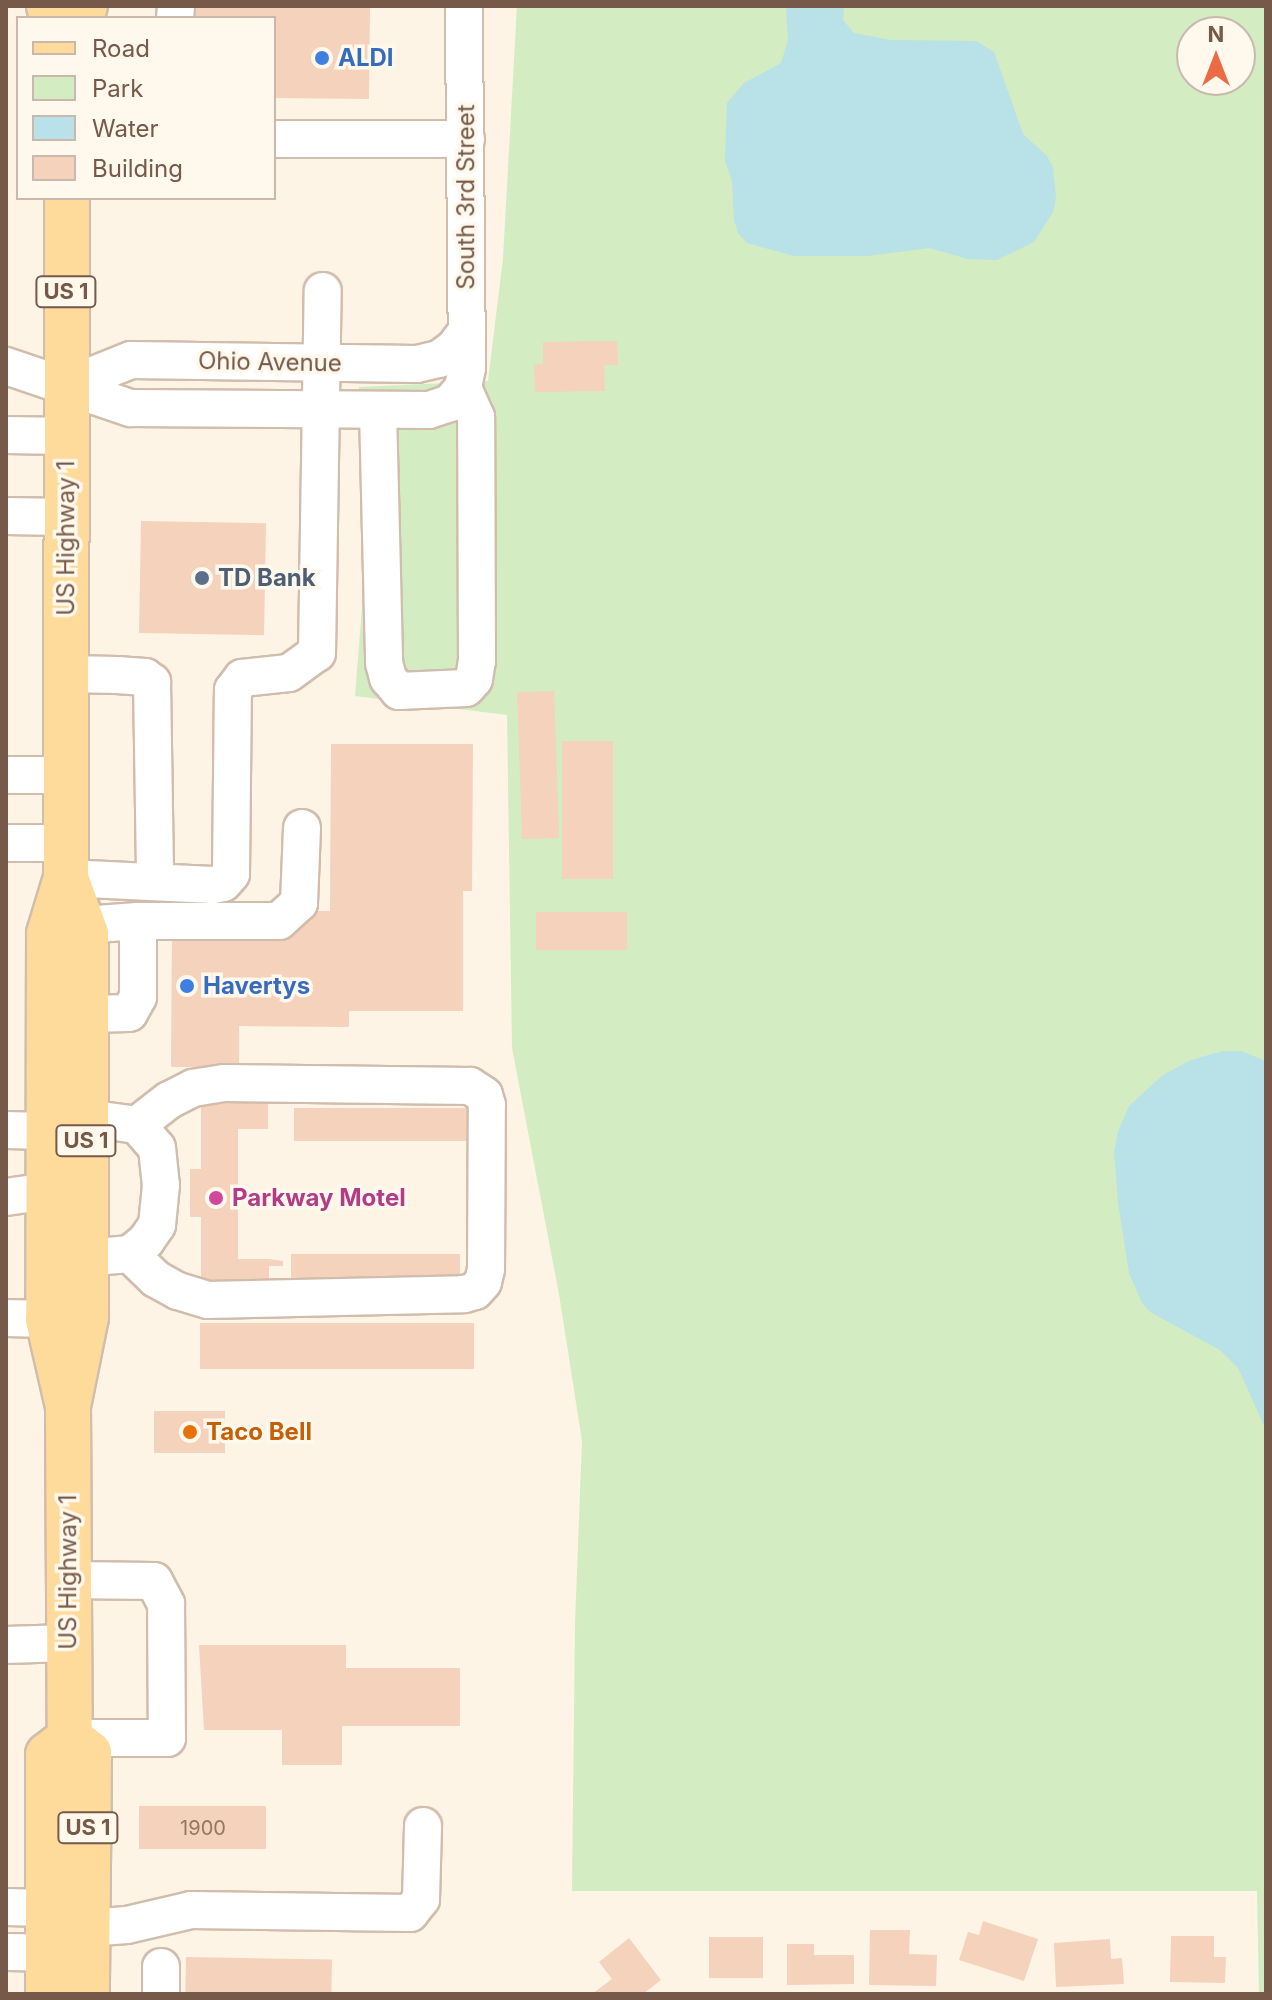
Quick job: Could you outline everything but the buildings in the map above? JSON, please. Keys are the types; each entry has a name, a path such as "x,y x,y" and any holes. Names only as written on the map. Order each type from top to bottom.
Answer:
{"main road":[{"name":"US Highway 1","path":"67,200 66,861 49,934 48,1191 27,1318 68,1406"},
{"name":"US Highway 1","path":"66,861 86,934 86,1014 47,1126 86,1258 86,1317 68,1406 70,1738"},
{"name":"US 1","path":"70,1738 89,1753 61,1962 27,1908 48,1755 70,1738"}],"street":[{"name":"South 3rd Street","path":"463,388 467,368 464,6"},
{"path":"276,139 466,139"},
{"path":"6,843 155,882 213,885 223,883 231,874 233,690 242,678 289,673 317,653 323,291"},
{"name":"Ohio Avenue","path":"66,386 131,360 417,364 439,359 454,348 467,331"},
{"name":"Ohio Avenue","path":"6,366 130,408 429,410 450,403 463,388"},
{"path":"378,411 384,663 388,678 399,691 466,688 474,679 477,661 476,417 463,388"},
{"path":"6,435 66,436"},
{"path":"6,516 66,517"},
{"path":"66,674 145,677 152,682 155,882"},
{"path":"6,775 66,775"},
{"path":"83,925 138,921 279,921 299,903 302,828"},
{"path":"86,1014 129,1013 138,997 138,921"},
{"path":"47,1126 137,1125 169,1100 193,1088 224,1083 470,1086 484,1095 487,1105 486,1269 483,1282 475,1291 464,1294 208,1300 178,1291 156,1279 130,1254"},
{"path":"86,1258 130,1254 146,1241 157,1225 161,1185 157,1148 137,1125"},
{"path":"6,1197 48,1191"},
{"path":"68,1580 154,1581 166,1604 167,1738 70,1738"},
{"path":"6,1645 68,1643"},
{"path":"61,1962 127,1925 191,1910 410,1913 421,1899 423,1826"}],"green space":[{"path":"517,6 1266,6 1266,1994 1259,1994 1257,1891 572,1891 575,1624 582,1441 559,1294 512,1048 507,715 355,696 369,519 359,387 488,381 503,258"}],"water":[{"path":"786,6 844,6 843,20 854,33 891,40 976,41 994,52 1023,134 1047,156 1053,167 1056,198 1053,212 1034,242 997,260 968,259 929,248 867,256 794,256 747,243 738,233 734,220 732,181 725,161 727,103 744,83 781,63 788,40"},
{"path":"1223,1051 1241,1051 1266,1061 1266,1430 1238,1368 1220,1350 1150,1312 1142,1303 1129,1273 1118,1202 1114,1152 1129,1106 1163,1075 1191,1060"}],"place":[{"name":"ALDI","path":"322,58"},
{"name":"TD Bank","path":"202,578"},
{"name":"Havertys","path":"187,986"},
{"name":"Parkway Motel","path":"216,1198"},
{"name":"Taco Bell","path":"190,1432"}]}
